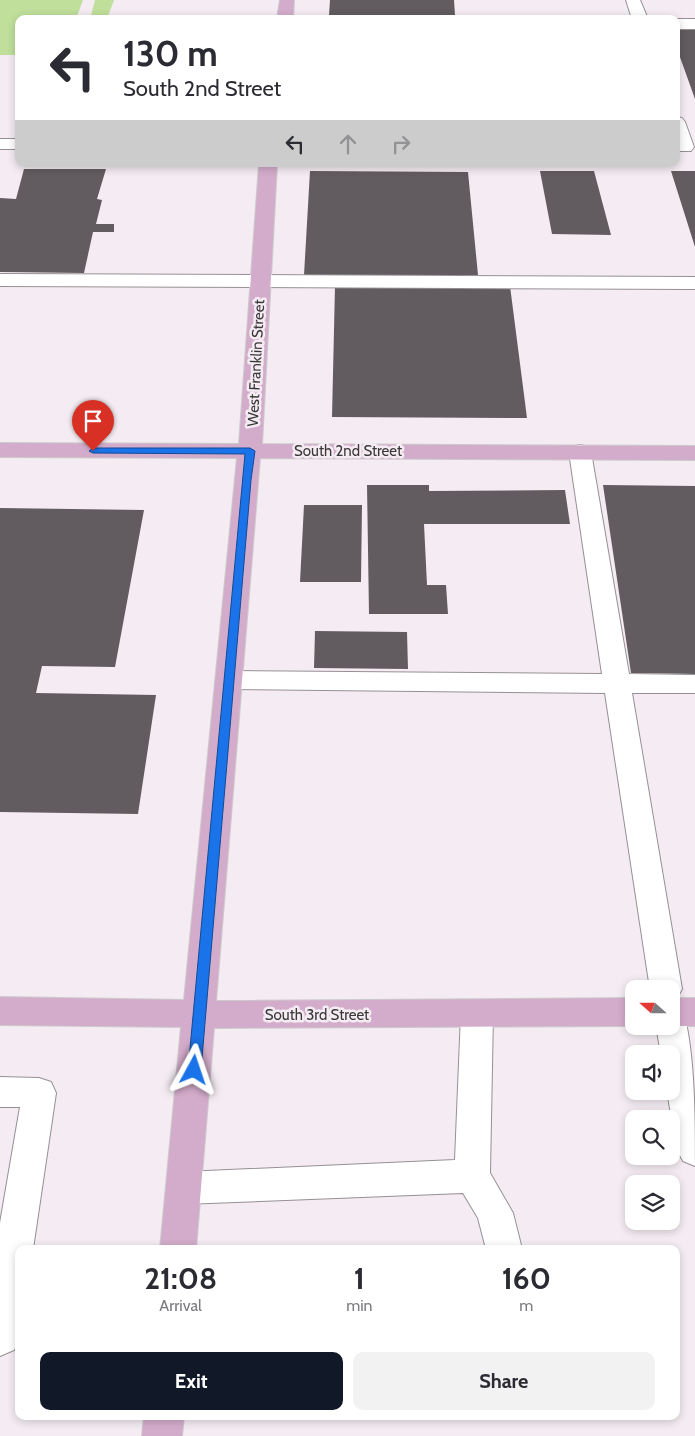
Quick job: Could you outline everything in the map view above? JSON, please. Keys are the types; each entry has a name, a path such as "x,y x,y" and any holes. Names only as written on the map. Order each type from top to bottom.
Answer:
{"main road":[{"path":"285,15 287,0"},
{"name":"West Franklin Street","path":"178,1245 250,451 268,167"},
{"name":"South 2nd Street","path":"0,450 695,453"},
{"name":"South 3rd Street","path":"0,1012 262,1015 625,1012"},
{"path":"680,1012 695,1012"},
{"path":"162,1436 164,1420"}],"street":[{"path":"633,0 639,15"},
{"path":"680,24 695,24"},
{"path":"680,133 685,147"},
{"path":"0,144 15,144"},
{"path":"0,280 695,283"},
{"path":"580,452 665,980"},
{"path":"230,680 695,684"},
{"path":"477,1014 472,1176 496,1213 503,1245"},
{"path":"674,1035 695,1150"},
{"path":"0,1092 38,1093 0,1337"},
{"path":"184,1188 472,1176"}],"green space":[{"path":"0,0 83,0 77,15 15,15 15,55 0,55"},
{"path":"95,0 114,0 108,15 91,15"}],"building":[{"path":"330,0 454,0 455,15 329,15"},
{"path":"680,28 695,29 695,99 680,57"},
{"path":"24,169 106,169 97,199 102,200 96,224 114,224 114,232 93,232 84,273 0,272 0,198 16,199"},
{"path":"310,171 468,172 478,275 304,275"},
{"path":"540,171 594,171 611,235 552,234"},
{"path":"671,171 695,171 695,247"},
{"path":"335,286 510,286 527,418 332,417"},
{"path":"367,485 429,485 429,491 565,490 570,524 424,524 427,585 446,585 448,614 369,614"},
{"path":"603,485 695,486 695,674 631,673"},
{"path":"304,505 362,505 361,582 300,582"},
{"path":"0,508 144,510 115,667 42,666 36,693 156,695 138,814 0,812"},
{"path":"315,631 407,632 408,669 314,668"}],"route":[{"path":"93,451 250,451 194,1070"}]}
